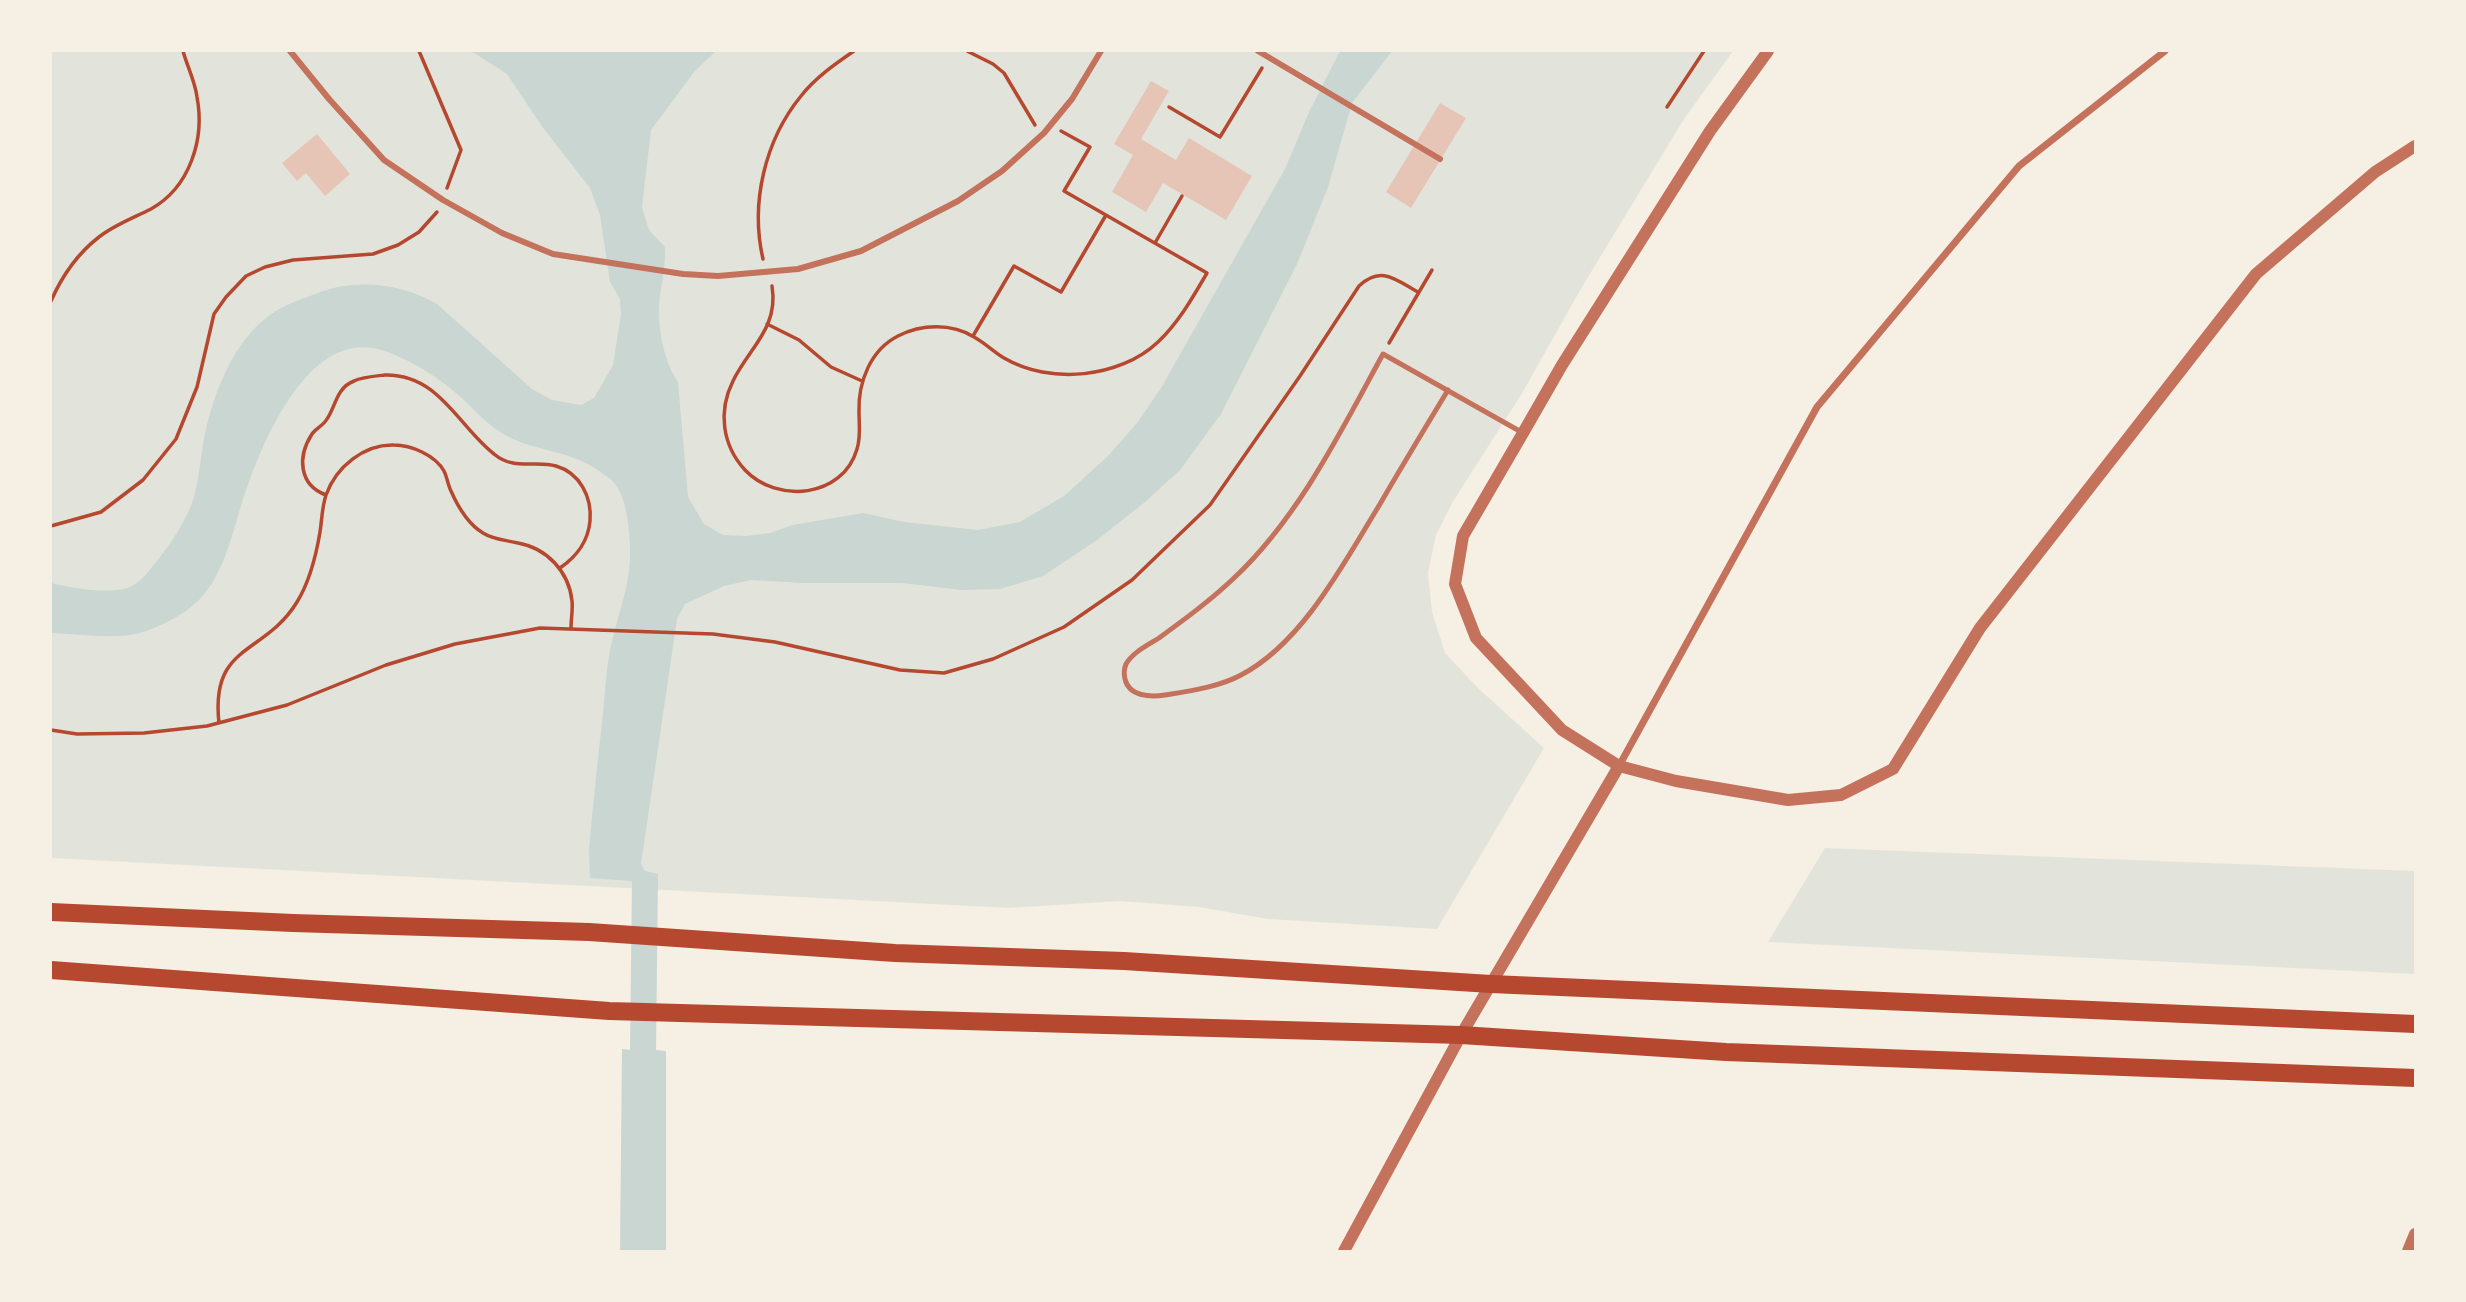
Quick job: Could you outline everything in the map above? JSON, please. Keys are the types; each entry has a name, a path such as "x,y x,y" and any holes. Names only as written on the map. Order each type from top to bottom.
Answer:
{"main road":[{"path":"51,912 589,932 895,953 1124,961 1491,984 2415,1024"},
{"path":"51,970 609,1012 1461,1035 1754,1053 2415,1078"}],"street":[{"path":"290,51 384,160 443,200 502,233 553,254 682,274 718,276 798,269 861,251 958,201 1002,172 1044,133 1072,99 1101,51"},
{"path":"1258,51 1440,159"},
{"path":"1768,51 1710,131 1563,365 1463,536 1455,583 1476,638 1562,730 1619,766 1676,781 1788,800 1841,795 1893,769 1980,628 2256,274 2375,172 2415,146"},
{"path":"1344,1251 1461,1035 1619,766 1817,407 2019,166 2165,51"},
{"path":"2408,1251 2415,1234"}],"lane":[{"path":"1448,390 1329,586 1267,659 1240,676 1210,686 1150,698 1126,685 1126,664 1137,652 1212,597 1260,551 1293,508 1383,354 1523,433"}],"path":[{"path":"51,301 61,279 84,250 101,235 166,197 194,158 199,131 197,95 183,51"},
{"path":"51,526 101,512 143,480 176,439 197,387 214,314 246,276 264,267 293,260 373,254 398,245 419,232 434,217 461,150 419,51"},
{"path":"854,51 829,68 801,96 769,151 759,210 760,246 774,298 764,335 733,380 726,399 723,420 733,454 746,471 762,483 785,492 805,492 818,488 843,472 857,450 862,381 880,349 905,333 927,327 943,327 973,336 1004,358 1041,372 1079,374 1117,366 1157,343 1183,314 1207,273 1064,191 1090,147 1051,125"},
{"path":"967,51 993,64 1004,74 1028,117 1044,133"},
{"path":"1668,107 1704,51"},
{"path":"1169,107 1220,137 1269,57"},
{"path":"1155,243 1182,196"},
{"path":"973,336 1014,266 1061,292 1106,215"},
{"path":"1383,354 1432,270"},
{"path":"51,730 77,734 144,733 219,723 287,705 386,665 455,644 540,628 687,632 775,642 900,670 944,673 993,659 1064,627 1132,580 1210,505 1359,286 1368,277 1379,274 1396,279 1418,292"},
{"path":"767,324 799,340 831,367 862,381"},
{"path":"326,495 312,488 303,475 303,457 314,431 330,416 342,389 354,381 387,375 417,381 430,388 448,404 495,456 528,466 556,466 579,481 589,503 589,531 576,555 559,568"},
{"path":"219,723 216,700 219,683 229,665 280,623 296,604 306,584 314,563 326,495 341,470 356,456 378,445 414,448 430,457 443,470 451,492 466,518 483,533 502,541 520,543 552,558 572,600 571,628"}],"shaded area":[{"path":"51,51 1733,51 1684,119 1582,287 1521,395 1452,503 1436,535 1428,573 1432,612 1445,653 1478,688 1544,748 1437,929 1268,919 1199,907 1120,901 1009,908 51,858"},
{"path":"471,51 716,51 694,72 651,130 642,207 649,230 665,247 659,308 660,327 666,357 678,382 688,497 704,524 723,535 746,536 863,513 904,522 978,530 1020,522 1064,496 1108,456 1137,423 1161,388 1285,169 1309,112 1340,51 1392,51 1352,103 1328,187 1297,264 1221,414 1180,470 1097,540 1043,576 1000,589 962,590 902,583 751,580 724,586 685,604 677,619 641,864 645,871 658,874 656,1050 666,1051 666,1251 620,1251 622,1049 630,1050 632,881 590,878 589,849 608,666 630,561 626,510 612,481 577,459 526,444 502,433 446,385 414,364 381,350 356,348 334,355 314,369 280,413 257,461 223,561 208,590 197,602 168,621 136,634 106,636 51,633 51,583 90,590 130,587 148,572 162,554 191,506 209,418 231,361 252,331 277,310 296,301 333,288 348,286 379,285 409,292 437,304 532,389 552,400 581,405 594,398 613,365 621,314 620,299 610,282 600,215 590,188 541,125 507,74"},
{"path":"1825,848 2415,871 2415,974 1768,942"}],"building":[{"path":"1151,81 1169,91 1141,139 1176,160 1189,138 1252,176 1226,220 1163,183 1146,212 1112,192 1133,155 1114,144"},
{"path":"1440,103 1466,118 1411,208 1386,192"},
{"path":"317,134 350,174 325,196 306,173 297,181 282,163"}]}
